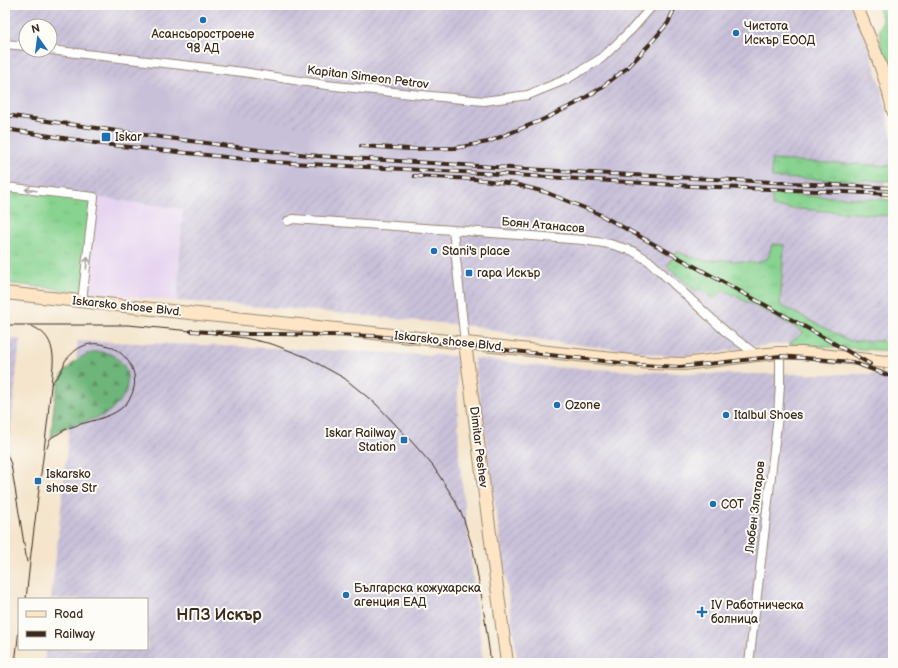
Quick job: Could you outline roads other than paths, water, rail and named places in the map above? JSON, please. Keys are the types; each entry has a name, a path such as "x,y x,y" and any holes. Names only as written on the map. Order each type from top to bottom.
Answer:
{"main road":[{"path":"856,5 890,93 893,111"},
{"name":"Iskarsko shose Blvd.","path":"5,293 656,364 684,364 778,353 802,353 877,362 893,361"},
{"name":"Dimitar Peshev","path":"466,343 507,663"}],"street":[{"name":"Kapitan Simeon Petrov","path":"58,51 244,72 334,85 484,101 528,95 567,79 602,58 633,28 653,5"},
{"path":"5,44 18,45"},
{"path":"5,187 94,197 82,301"},
{"name":"Боян Атанасов","path":"288,221 292,219 453,230 583,240 610,244 633,251 643,257 657,268 726,332 757,355"},
{"name":"Dimitar Peshev","path":"453,230 466,343"},
{"name":"Любен Златаров","path":"749,663 778,416 780,356 778,353"}],"tram line":[{"path":"5,325 128,325 245,338 272,344 306,357 344,378 376,404 412,442 433,466 453,497 463,517 473,549 491,663"},
{"path":"26,598 48,417 53,362 53,353 47,338 42,332 31,326"},
{"path":"47,448 50,439 55,435 66,429 116,412 124,406 130,398 134,385 134,373 129,362 121,353 111,347 99,344 87,345 76,350 65,361 60,373 51,384"},
{"path":"5,450 11,464 27,562"},
{"path":"15,663 18,638"}],"railway":[{"path":"361,146 409,149 455,148 488,142 542,120 575,104 601,88 627,68 668,23 676,5"},
{"path":"5,115 145,135 318,156 591,173 893,188"},
{"path":"5,129 102,144 273,162 692,186 893,194"},
{"path":"414,176 474,179 514,184 545,192 597,213 870,364"},
{"path":"191,331 249,334 375,336 639,365 680,367 780,356 852,362 893,377"}],"place":[{"name":"Асансьоростроене 98 АД","path":"203,20"},
{"name":"Чистота Искър ЕООД","path":"736,33"},
{"name":"Iskar","path":"106,137"},
{"name":"Stani's place","path":"434,251"},
{"name":"гара Искър","path":"469,273"},
{"name":"Ozone","path":"557,405"},
{"name":"Italbul Shoes","path":"726,415"},
{"name":"Iskar Railway Station","path":"404,440"},
{"name":"Iskarsko shose Str","path":"38,481"},
{"name":"СОТ","path":"713,504"},
{"name":"Българска кожухарска агенция ЕАД","path":"346,595"},
{"name":"IV Работническа болница","path":"702,612"}],"district":[{"name":"НПЗ Искър","path":"219,614"}]}
